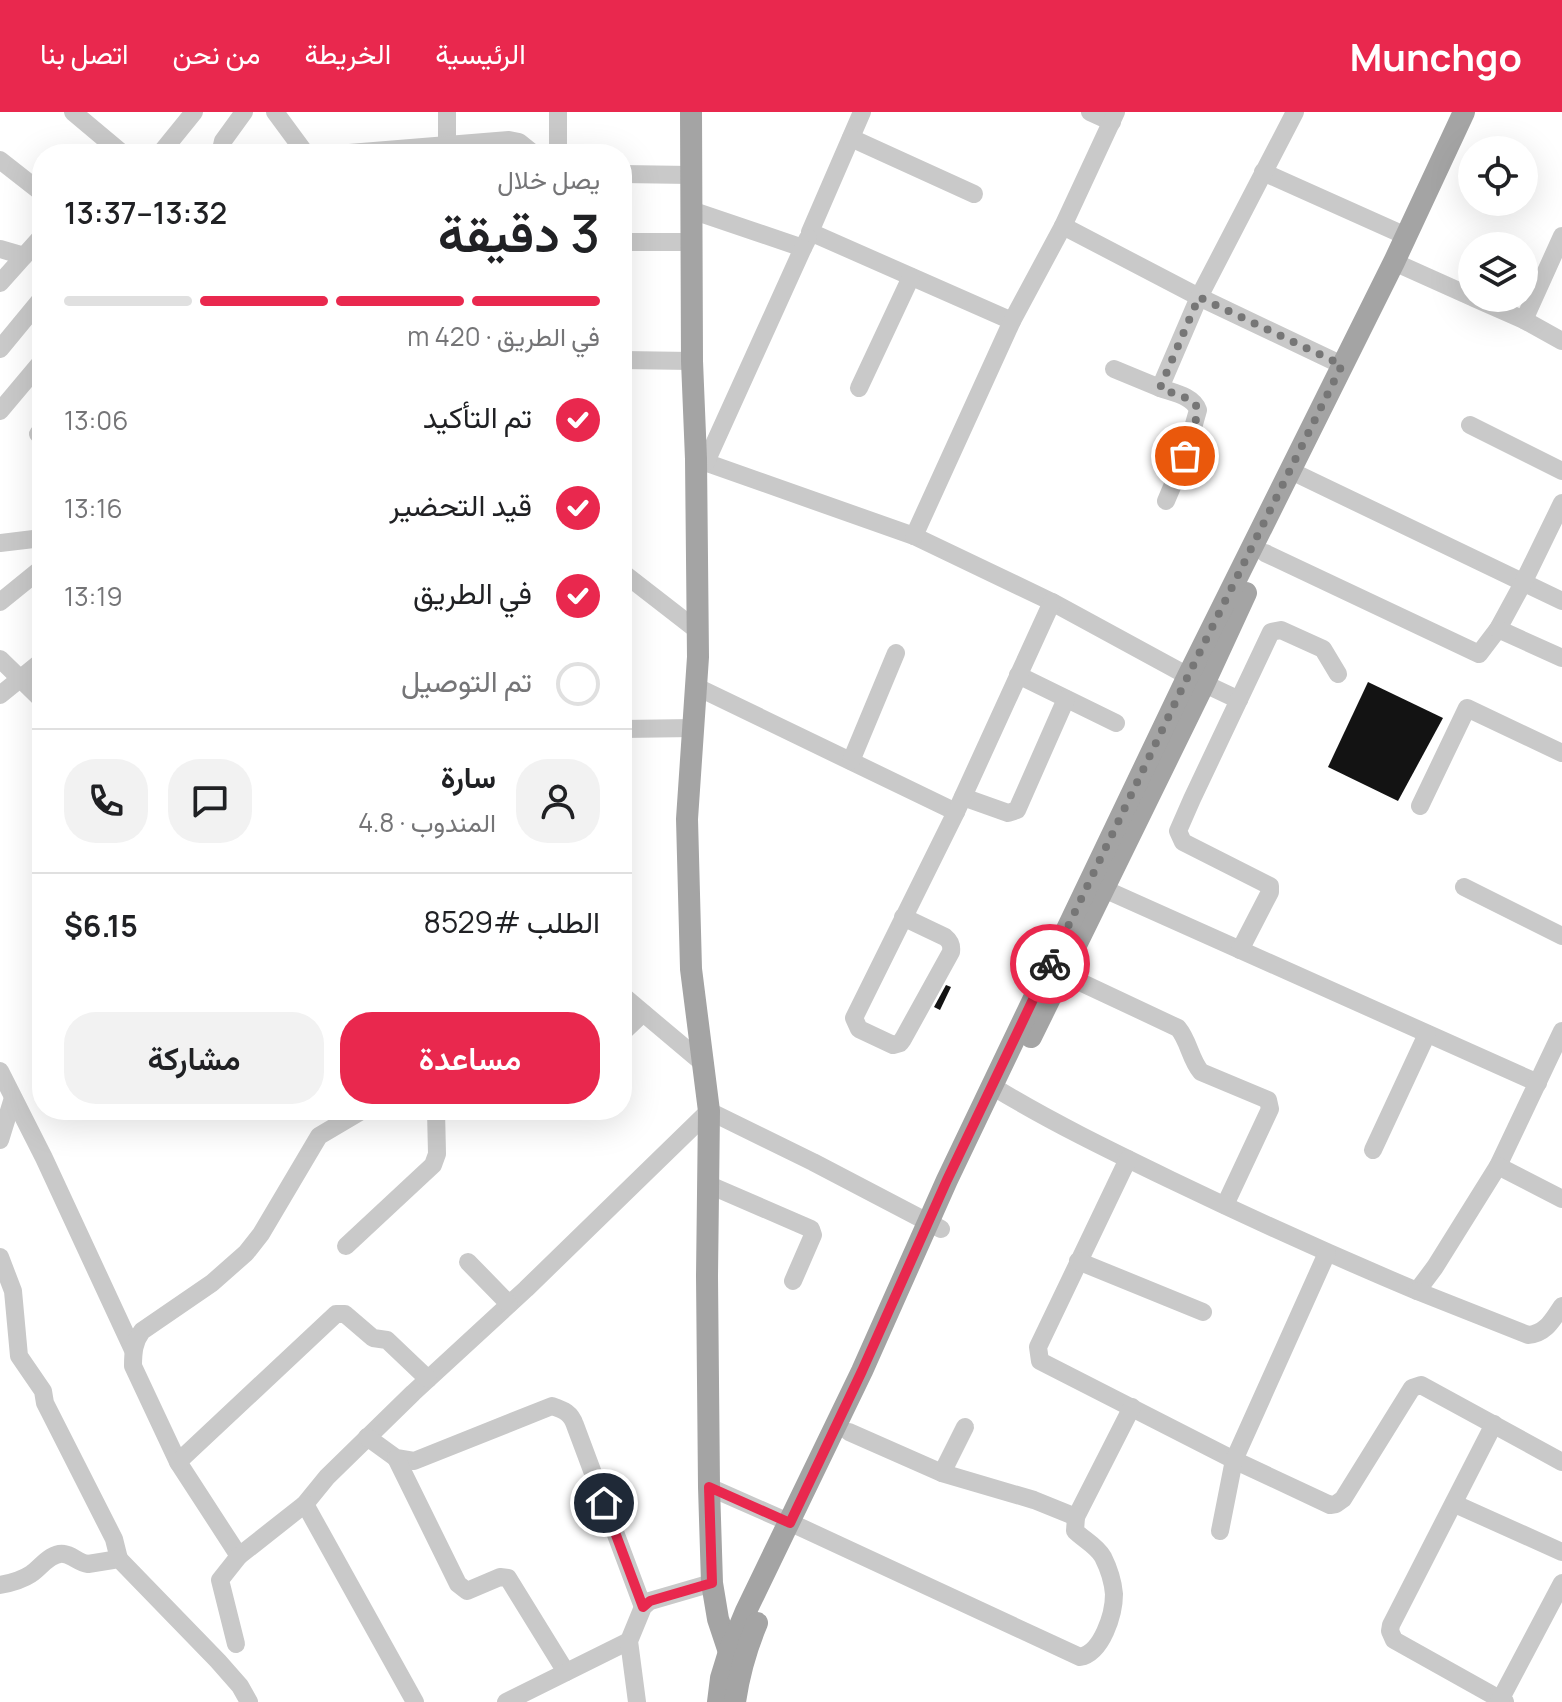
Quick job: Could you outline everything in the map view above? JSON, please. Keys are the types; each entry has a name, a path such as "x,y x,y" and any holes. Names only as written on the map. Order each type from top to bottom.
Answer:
{"main road":[{"path":"691,112 692,361 701,461 697,687 687,819 689,909 691,969 709,1111 707,1184 712,1583 718,1619 739,1678"},
{"path":"997,1090 1063,974 1196,680 1265,553 1342,365 1400,265 1406,236 1464,112"},
{"path":"735,1702 746,1650 796,1526 997,1090 1296,472 1479,112"},
{"path":"718,1702 729,1652 746,1611 849,1432 935,1226"}],"street":[{"path":"73,112 111,144"},
{"path":"168,144 194,112"},
{"path":"222,144 244,112"},
{"path":"275,112 299,144"},
{"path":"447,112 447,144"},
{"path":"558,112 558,144"},
{"path":"862,112 807,240 701,461 914,536 1052,602 1239,700"},
{"path":"914,536 1012,321 1063,226 1114,117 1090,112"},
{"path":"1160,388 1199,297 1295,112"},
{"path":"851,138 974,194"},
{"path":"487,144 514,140 520,144"},
{"path":"0,160 32,185"},
{"path":"1263,172 1406,236"},
{"path":"632,174 691,175"},
{"path":"691,210 807,240 911,277 1012,321"},
{"path":"1063,226 1199,297 1342,365"},
{"path":"1524,320 1562,236"},
{"path":"632,242 692,242"},
{"path":"0,283 32,247"},
{"path":"0,249 24,256"},
{"path":"1400,265 1458,290"},
{"path":"859,388 911,277"},
{"path":"0,349 32,310"},
{"path":"1506,312 1562,341"},
{"path":"632,360 692,361"},
{"path":"1114,369 1191,400 1198,410 1185,456 1166,501"},
{"path":"0,411 32,373"},
{"path":"1470,425 1562,471"},
{"path":"1296,472 1562,601"},
{"path":"1265,553 1477,654 1482,652 1498,629 1562,503"},
{"path":"0,543 32,539"},
{"path":"0,602 32,576"},
{"path":"632,580 698,631"},
{"path":"903,917 945,937 952,947 903,1039 893,1045 859,1029 854,1018 903,917 959,804 1052,602"},
{"path":"1498,629 1562,658"},
{"path":"1240,950 1270,892 1270,886 1183,842 1178,831 1271,632 1281,630 1323,649 1338,674"},
{"path":"851,761 896,653"},
{"path":"0,659 32,690"},
{"path":"0,695 32,669"},
{"path":"1018,675 1116,723"},
{"path":"697,687 851,761 959,804 1008,813 1017,810 1066,699"},
{"path":"1420,806 1467,708 1562,753"},
{"path":"632,729 694,728"},
{"path":"1464,887 1562,936"},
{"path":"1104,889 1538,1083"},
{"path":"1063,974 1178,1028 1201,1072 1268,1100 1270,1109 1225,1205"},
{"path":"632,1004 704,1064"},
{"path":"632,1023 643,1013"},
{"path":"1417,1291 1498,1166 1562,1031"},
{"path":"1373,1150 1427,1034"},
{"path":"0,1071 133,1350"},
{"path":"997,1090 1128,1159 1327,1253 1528,1335 1543,1331 1562,1306"},
{"path":"0,1140 13,1098"},
{"path":"236,1644 220,1580 239,1556 305,1504 367,1437 709,1111 935,1226"},
{"path":"239,1556 178,1462 133,1366 133,1350 142,1331 212,1283 246,1253 261,1234 319,1136 346,1120"},
{"path":"346,1246 433,1165 437,1154 436,1120"},
{"path":"1128,1159 1038,1347 1040,1361 1330,1505 1343,1499 1415,1385 1421,1385 1562,1462"},
{"path":"1498,1166 1562,1199"},
{"path":"707,1184 811,1229 813,1235 793,1281"},
{"path":"1220,1531 1234,1460 1327,1253"},
{"path":"0,1257 13,1291 19,1356 43,1391 45,1403 114,1539 119,1559 233,1678 249,1702"},
{"path":"1078,1261 1203,1312"},
{"path":"468,1262 509,1304"},
{"path":"178,1462 336,1314 345,1314 373,1338 387,1340 428,1379"},
{"path":"367,1437 396,1458 414,1461 552,1406 568,1412 643,1607"},
{"path":"709,1487 1080,1657 1086,1656 1098,1648 1110,1618 1114,1596 1103,1556 1075,1531 1076,1517 1132,1407"},
{"path":"1494,1424 1390,1631 1394,1640 1501,1701 1562,1583"},
{"path":"942,1473 965,1427"},
{"path":"849,1432 942,1473 1034,1500 1076,1517"},
{"path":"396,1458 458,1584 467,1591 500,1577 508,1578 566,1672"},
{"path":"305,1504 415,1702"},
{"path":"1455,1504 1562,1552"},
{"path":"0,1585 29,1575 54,1555 67,1554 82,1564 119,1559"},
{"path":"637,1702 629,1641 643,1607 650,1601 712,1583"},
{"path":"513,1700 629,1641"}],"building":[{"path":"1368,682 1443,718 1398,801 1328,767"},
{"path":"946,985 951,987 940,1010 934,1007"}],"way so far":[{"path":"1050,964 1342,365 1199,297 1160,388 1191,400 1198,410 1185,456"}],"route":[{"path":"604,1503 643,1607 650,1601 712,1583 709,1487 790,1523 1050,964"}]}
